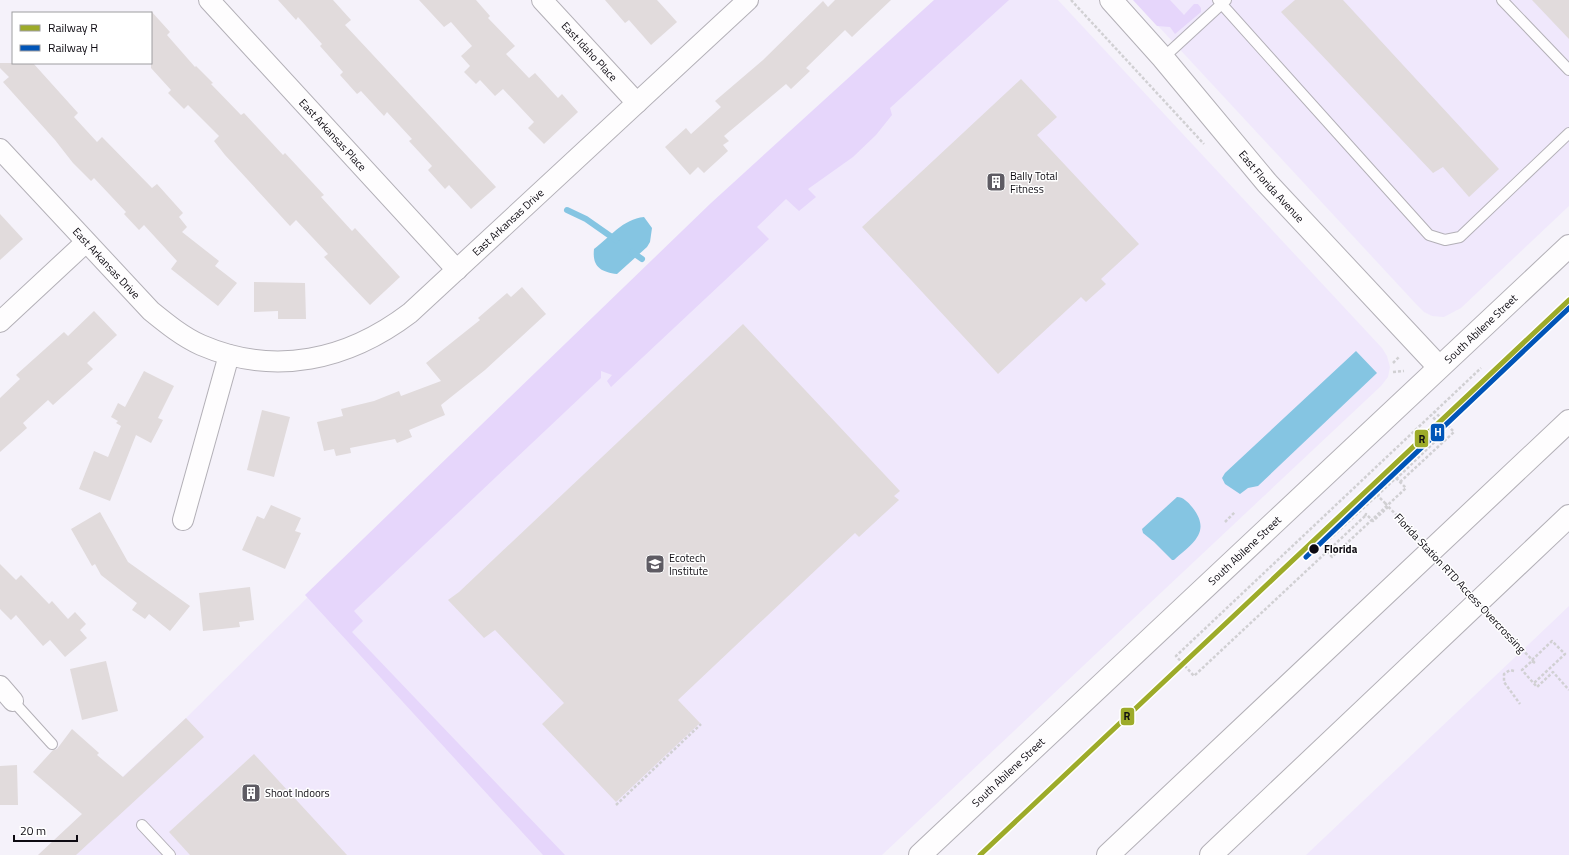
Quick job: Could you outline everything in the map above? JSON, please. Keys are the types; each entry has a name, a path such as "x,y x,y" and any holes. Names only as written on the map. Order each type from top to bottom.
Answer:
{"main road":[{"name":"East Florida Avenue","path":"1111,0 1163,58 1267,183 1438,367"},
{"name":"South Abilene Street","path":"920,855 1438,367 1569,246"},
{"path":"1108,855 1569,421"},
{"path":"1211,855 1569,516"}],"street":[{"name":"East Arkansas Place","path":"208,0 458,270"},
{"name":"East Idaho Place","path":"542,0 637,103"},
{"name":"East Arkansas Drive","path":"0,149 157,316 175,330 201,344 229,355 254,360 284,362 313,359 342,351 370,340 391,328 410,314 748,0"},
{"path":"0,322 86,242"},
{"path":"183,520 229,355"},
{"path":"0,686 13,701"}],"lane":[{"path":"1502,0 1569,70"},
{"path":"1163,58 1222,1 1428,235 1445,240 1460,237 1569,133"},
{"path":"13,701 52,744"},
{"path":"142,825 170,855"}],"path":[{"path":"1071,0 1208,149"},
{"path":"1387,505 1373,521 1366,514 1194,676 1176,656 1481,368"},
{"path":"1400,482 1454,432 1435,412"},
{"path":"1396,478 1406,488 1332,557 1322,546 1446,431 1431,415"},
{"path":"1387,505 1378,496 1396,478"},
{"name":"Florida Station RTD Access Overcrossing","path":"1387,505 1534,662"},
{"path":"1225,522 1235,512"},
{"path":"1534,683 1565,654 1552,641 1534,662 1532,661 1522,670 1537,687 1553,672 1569,690"},
{"path":"1514,671 1510,670 1504,674 1504,682 1520,704"},
{"path":"616,805 701,724"}],"shaded area":[{"path":"934,0 1009,0 890,108 892,115 876,135 853,157 808,189 816,197 799,211 786,199 757,227 769,239 611,387 607,381 612,375 601,371 601,378 354,611 363,621 352,632 565,855 543,855 305,595 711,203"},
{"path":"969,0 1058,0 1382,348 1387,356 1390,367 1388,377 1381,386 882,855 38,855 186,718 317,588"},
{"path":"1133,0 1170,0 1184,15 1194,4 1198,4 1201,8 1201,12 1175,34 1170,27 1157,26"},
{"path":"1134,0 1569,0 1569,206 1461,308 1444,317 1432,316 1424,312 1416,304"},
{"path":"1569,606 1569,855 1306,855 1474,696"}],"water":[{"path":"644,217 652,228 650,242 647,247 617,274 606,272 599,268 594,260 594,249 623,225 636,218"},
{"path":"1356,351 1377,373 1258,486 1248,488 1240,494 1225,484 1222,478 1225,473"},
{"path":"1177,497 1185,500 1192,507 1198,516 1200,530 1198,536 1188,548 1172,560 1143,533 1142,529"}],"building":[{"path":"278,0 333,0 351,20 345,25 496,187 471,209 449,185 445,189 428,170 432,166 409,141 412,139 387,112 384,116 361,91 357,94 340,75 343,72 320,46 322,44 298,17 296,20"},
{"path":"419,0 476,0 490,16 488,18 515,46 506,54 529,78 535,73 558,98 562,94 578,112 544,144 528,128 534,122 503,89 495,96 480,80 476,84 464,72 470,66 461,56 472,46 451,22 444,27"},
{"path":"605,0 657,0 677,22 651,45 629,20 625,23"},
{"path":"835,0 891,0 852,37 845,30 806,68 810,71 791,89 786,84 724,136 729,141 723,145 728,151 704,173 698,167 690,175 665,147 686,128 691,134 721,107 715,101 763,60 823,1 828,7"},
{"path":"1295,0 1343,0 1499,169 1469,197 1443,167 1433,173 1281,12"},
{"path":"1532,0 1569,0 1569,39"},
{"path":"152,12 170,32 167,35 195,67 196,66 213,83 211,84 241,115 244,113 283,155 285,153 324,195 321,197 352,231 355,228 400,277 370,305 324,257 328,254 296,220 290,226 225,155 214,141 219,136 188,105 184,109 168,93 171,90 151,68"},
{"path":"0,63 34,64 78,113 74,117 97,142 102,137 152,188 157,184 183,213 179,217 187,227 182,232 219,261 215,266 237,283 218,306 171,269 177,261 144,225 139,230 124,214 126,212 94,178 91,181 73,163 55,140 3,82 9,77 0,68"},
{"name":"Bally Total Fitness","path":"1021,79 1057,117 1037,135 1139,244 1101,279 1106,284 1086,302 1081,297 998,374 862,227"},
{"path":"0,214 23,239 0,260"},
{"path":"254,282 305,283 306,319 278,319 278,311 254,312"},
{"path":"522,287 546,314 485,370 441,405 445,415 409,430 412,437 397,443 395,439 350,448 351,453 336,456 334,449 324,451 317,422 343,416 341,409 374,401 399,391 401,396 441,381 426,363 480,320 478,318 507,293 511,297"},
{"path":"94,311 117,335 87,363 93,369 53,405 48,400 23,423 27,428 0,452 0,398 20,379 16,375 64,332 68,336"},
{"name":"Ecotech Institute","path":"743,324 900,491 894,496 899,500 859,537 855,533 678,700 700,723 616,802 542,724 564,703 495,630 484,638 448,600 459,592"},
{"path":"144,371 174,386 158,418 163,420 151,443 136,435 110,501 79,489 94,451 108,457 121,426 116,423 118,421 111,417 118,403 125,407"},
{"path":"262,410 290,417 274,477 247,470"},
{"path":"271,505 301,518 295,531 301,533 285,569 242,550 257,516 264,519"},
{"path":"100,512 128,562 190,606 170,631 149,614 145,619 132,610 137,603 101,575 95,564 92,566 71,529"},
{"path":"0,564 16,580 21,575 49,604 52,601 68,619 75,612 86,624 80,630 87,638 65,657 50,640 43,646 16,615 11,620 0,609"},
{"path":"250,587 254,620 239,622 240,627 203,631 199,593"},
{"path":"106,661 118,711 82,720 70,669"},
{"path":"186,718 204,737 76,855 38,855 82,814 33,772 53,750 57,749 72,729 99,753 97,755 123,777"},
{"name":"Shoot Indoors","path":"254,754 347,855 190,855 169,832"},
{"path":"17,765 18,805 0,805 0,766"}],"waterway":[{"path":"567,210 586,219 616,240"},
{"path":"632,252 642,259"}],"rail line":[{"name":"R","path":"980,855 1569,300"},
{"name":"H","path":"1306,557 1569,308"}],"place":[{"name":"Bally Total Fitness","path":"996,182"},
{"name":"Florida","path":"1314,549"},
{"name":"Ecotech Institute","path":"655,564"},
{"name":"Shoot Indoors","path":"251,793"}]}
